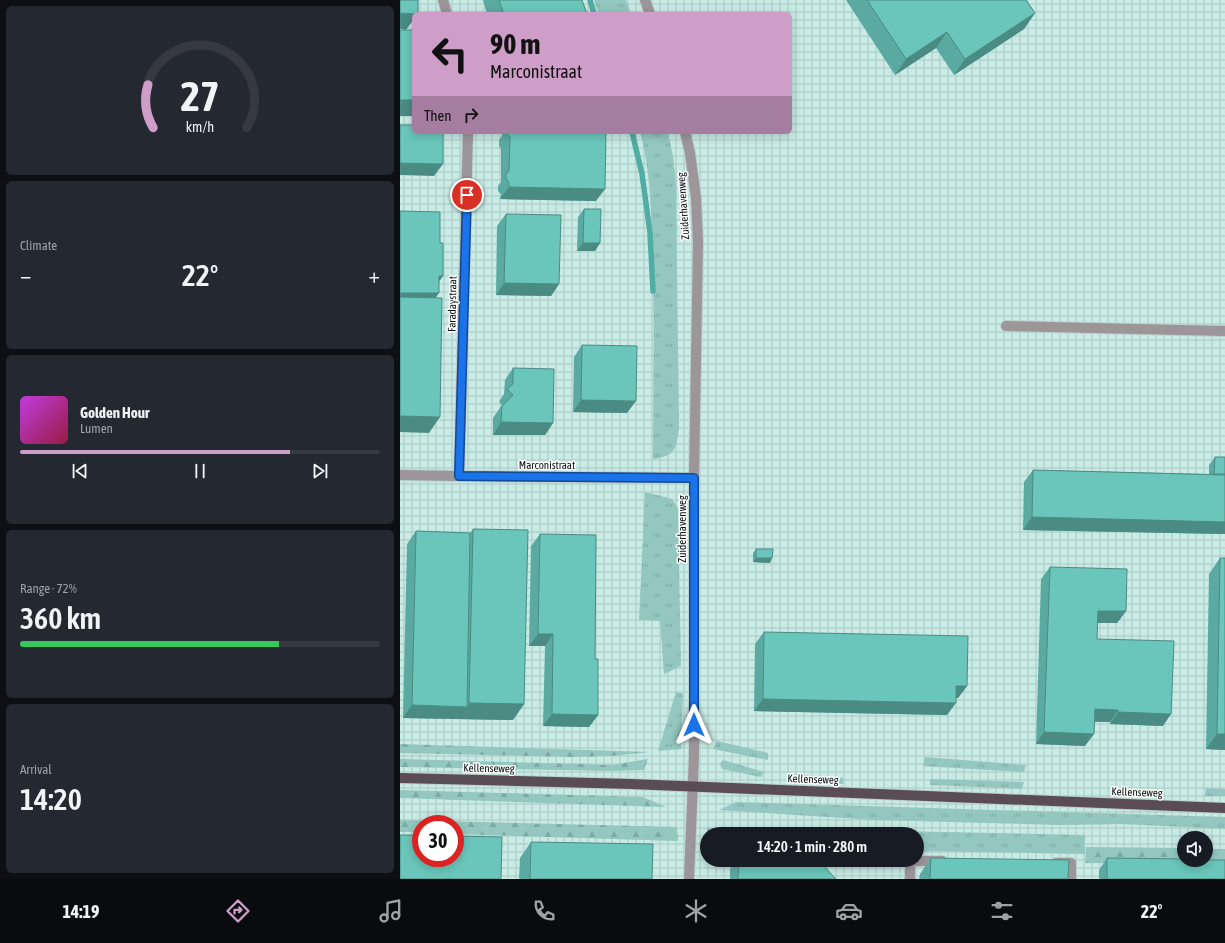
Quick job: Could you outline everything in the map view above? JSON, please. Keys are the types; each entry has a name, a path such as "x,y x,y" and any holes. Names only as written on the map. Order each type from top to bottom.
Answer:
{"main road":[{"name":"Kellenseweg","path":"400,778 693,786 1225,808"}],"street":[{"path":"443,0 447,12"},
{"path":"645,0 649,12"},
{"name":"Faradaystraat","path":"459,476 468,134"},
{"name":"Zuiderhavenweg","path":"685,134 690,154 696,198 698,242 694,478 693,786 689,879"},
{"path":"1006,326 1225,331"},
{"name":"Marconistraat","path":"400,475 694,478"},
{"path":"910,879 910,861 948,861"},
{"path":"1048,863 1071,863 1071,879"}],"shaded area":[{"path":"400,0 1225,0 1225,879 400,879"}],"green space":[{"path":"594,0 626,0 630,12 598,12"},
{"path":"640,134 668,134 673,156 676,184 679,428 674,450 666,456 653,459 653,270 648,173"},
{"path":"645,492 672,499 678,508 681,666 664,674 660,621 639,620"},
{"path":"676,692 683,694 681,749 658,751"},
{"path":"717,741 768,753 768,760 713,749"},
{"path":"400,744 650,752 611,756 574,757 400,753"},
{"path":"925,757 1026,765 1024,772 923,766"},
{"path":"400,759 612,765 648,759 644,770 612,771 400,767"},
{"path":"723,760 764,772 761,777 722,769 720,764"},
{"path":"791,774 843,778 843,784 788,780"},
{"path":"930,779 1024,782 1022,789 930,785"},
{"path":"1206,788 1225,789 1225,796 1205,796"},
{"path":"400,790 643,797 666,807 400,798"},
{"path":"736,802 1225,817 1225,829 1122,824 1061,825 874,820 719,810"},
{"path":"400,820 412,820 412,832 400,832"},
{"path":"464,822 677,827 678,841 464,834"},
{"path":"924,832 1085,835 1085,854 924,851"},
{"path":"1086,847 1177,848 1177,864 1085,863"},
{"path":"1213,849 1225,849 1225,864 1213,864"}],"building":[{"path":"400,0 418,0 418,12 412,12 412,14 400,13"},
{"path":"499,0 582,0 586,12 503,12"},
{"path":"867,0 1026,0 1035,13 965,59 947,32 906,59"},
{"path":"400,30 412,30 412,100 400,100"},
{"path":"400,125 412,125 412,134 443,134 443,164 400,163"},
{"path":"507,134 606,134 605,189 509,187 506,174 509,171 510,137"},
{"path":"584,209 601,209 600,243 583,243"},
{"path":"400,211 440,212 440,243 443,243 443,276 439,276 439,293 400,293"},
{"path":"506,214 561,215 559,284 504,283"},
{"path":"400,297 442,298 440,417 400,416"},
{"path":"582,345 637,346 636,401 581,400"},
{"path":"513,368 554,369 553,423 501,422 502,406 513,395 507,389 513,384"},
{"path":"1215,457 1225,457 1225,474 1214,474"},
{"path":"1033,470 1225,475 1225,522 1032,517"},
{"path":"473,529 528,530 524,704 469,703"},
{"path":"416,531 470,533 467,707 412,705"},
{"path":"540,534 596,535 595,659 598,659 598,715 552,714 553,634 538,634"},
{"path":"756,549 773,549 772,558 756,558"},
{"path":"1220,558 1225,558 1225,734 1217,734"},
{"path":"1050,567 1127,569 1126,611 1098,611 1097,639 1174,641 1171,714 1118,712 1118,710 1095,709 1094,734 1044,732"},
{"path":"764,632 968,636 967,686 956,686 956,703 763,699"},
{"path":"400,835 412,835 412,867 464,867 464,836 502,837 501,879 400,879"},
{"path":"531,842 653,844 652,879 530,879"},
{"path":"931,858 1069,860 1068,879 930,879"},
{"path":"1107,858 1177,859 1177,867 1213,867 1213,860 1225,860 1225,879 1107,879"},
{"path":"739,867 825,867 836,879 738,879"}],"waterway":[{"path":"590,0 593,12"},
{"path":"632,134 642,174 650,233 653,291"}],"route":[{"path":"467,195 459,476 694,478 694,725"}]}
